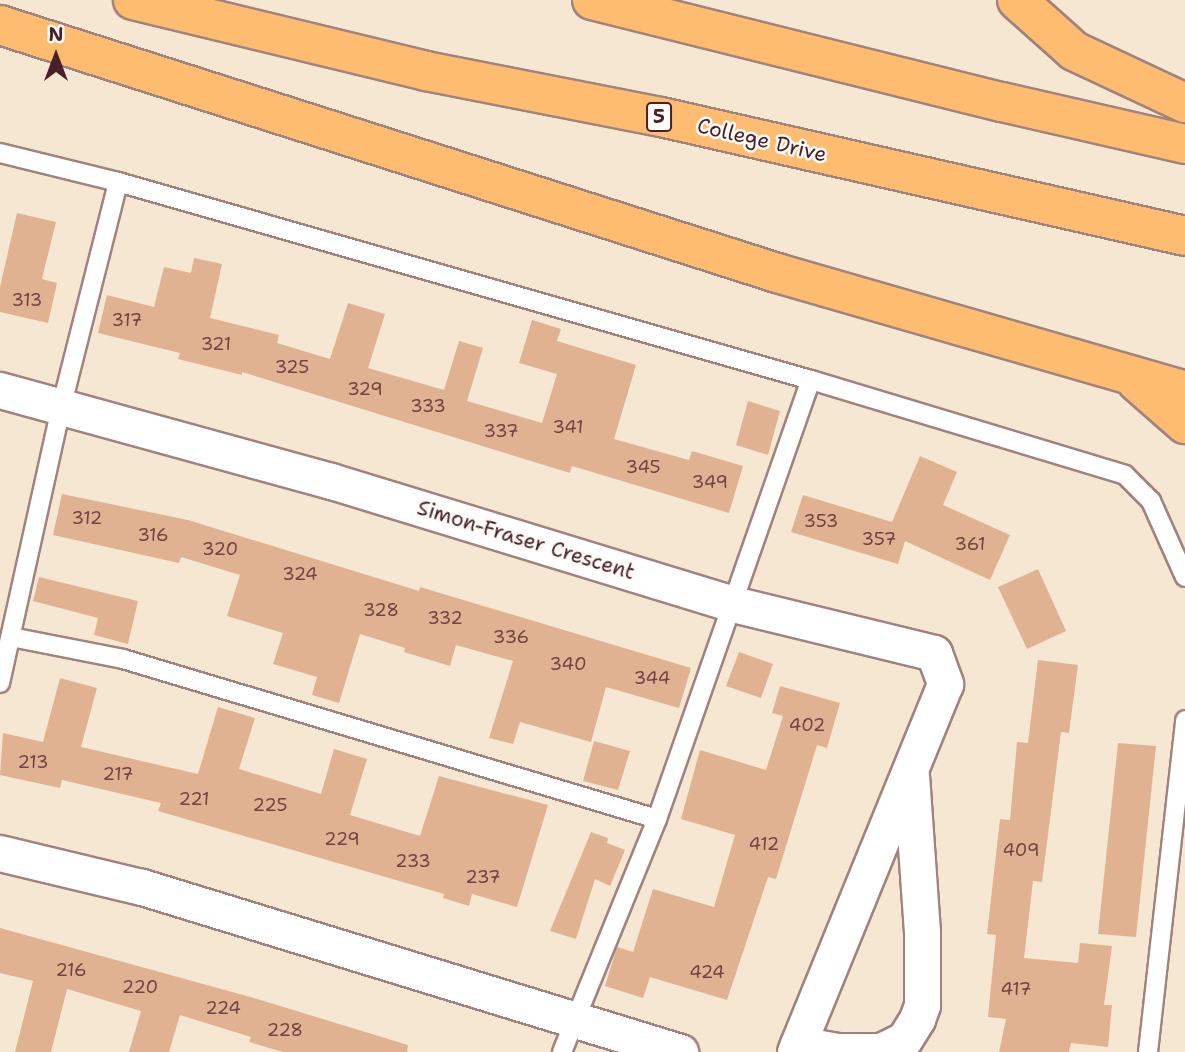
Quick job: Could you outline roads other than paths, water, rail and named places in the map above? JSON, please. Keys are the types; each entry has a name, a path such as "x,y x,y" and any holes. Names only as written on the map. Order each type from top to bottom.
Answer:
{"highway":[{"name":"College Drive","path":"133,0 426,71 661,117 1185,236"},
{"path":"592,0 1002,102 1185,144"},
{"path":"1017,0 1074,51 1185,103"},
{"path":"0,25 777,273 1185,391"},
{"path":"1127,374 1185,424"}],"street":[{"name":"Simon-Fraser Crescent","path":"0,390 331,481 733,604 934,653 945,684 797,1048 881,1051 904,1040 917,1019 922,1005 922,932 911,768"},
{"path":"0,853 142,887 680,1052"}],"lane":[{"path":"0,153 118,182 811,380 1125,475 1151,501 1185,577"},
{"path":"0,683 61,408 118,182"},
{"path":"562,1052 573,1018 657,819 811,380"},
{"path":"11,637 123,659 657,819"},
{"path":"1148,1052 1185,720"}]}
